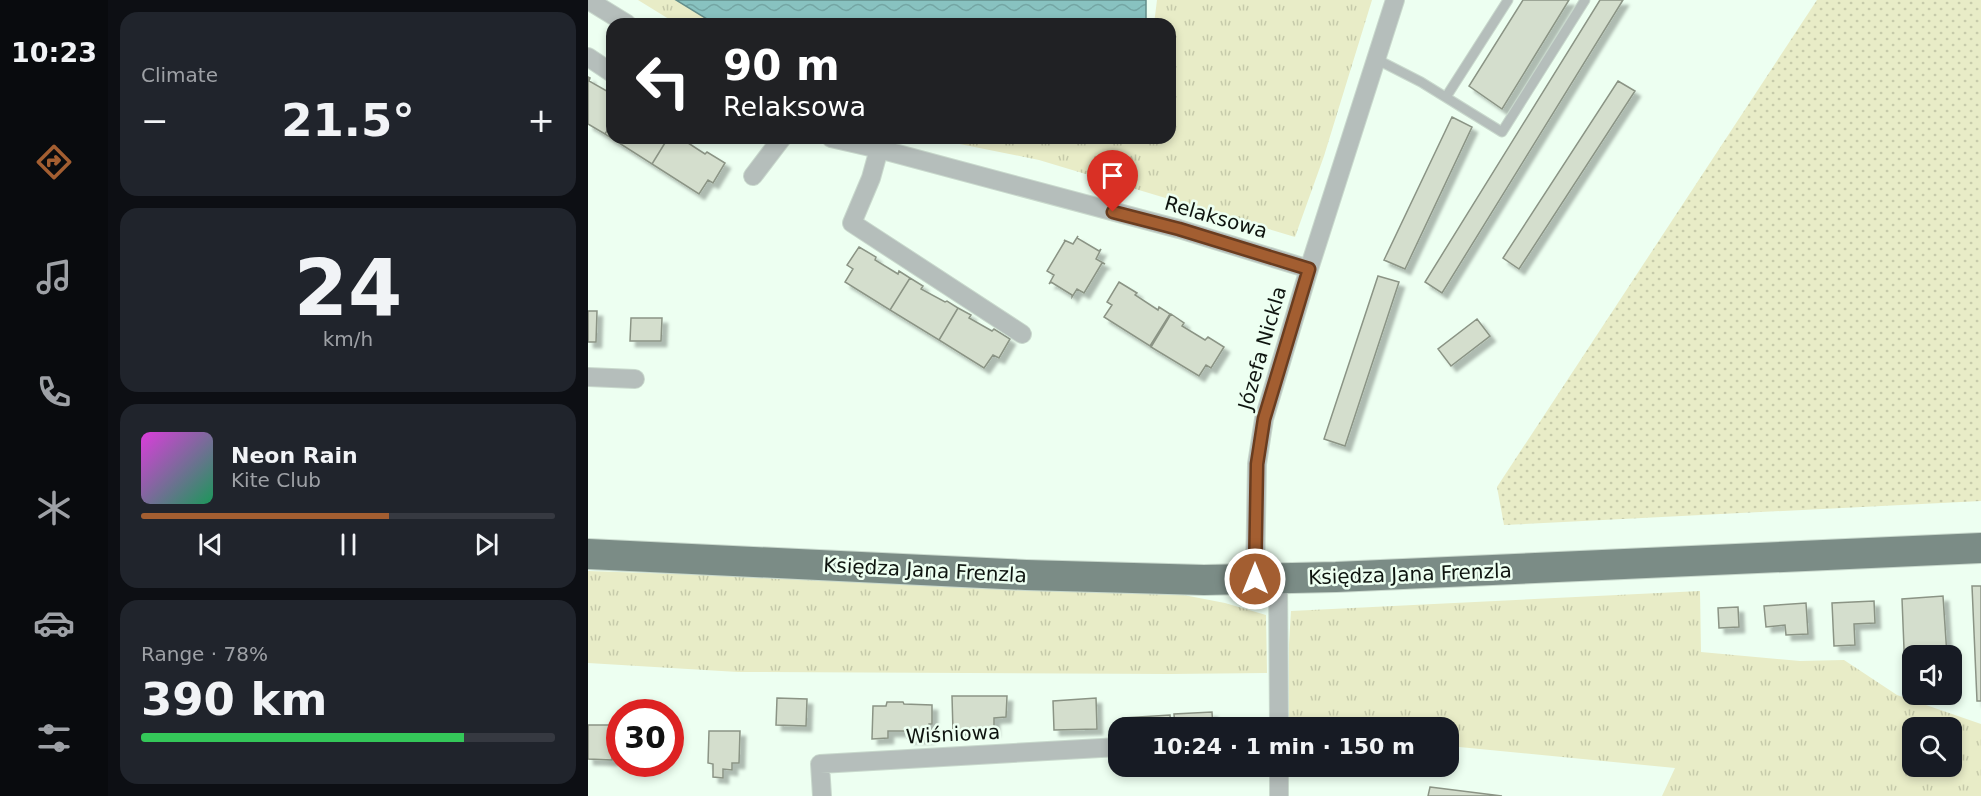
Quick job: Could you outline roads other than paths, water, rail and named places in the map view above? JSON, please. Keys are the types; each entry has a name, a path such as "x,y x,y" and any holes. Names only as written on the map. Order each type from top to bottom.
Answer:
{"main road":[{"name":"Księdza Jana Frenzla","path":"588,554 1026,575 1194,580 1267,579 1981,548"}],"street":[{"path":"588,0 617,18"},
{"name":"Józefa Nickla","path":"1278,717 1257,464 1264,419 1309,269 1395,0"},
{"path":"588,57 606,69"},
{"path":"753,176 777,144"},
{"name":"Relaksowa","path":"857,144 1179,229 1309,269"},
{"path":"879,149 871,178 852,223 1022,334"},
{"path":"588,377 635,379"},
{"name":"Wiśniowa","path":"822,796 820,764 1108,748"},
{"path":"1279,777 1279,796"}],"lane":[{"path":"1446,97 1508,0"},
{"path":"1376,59 1446,97 1502,132 1585,0"}],"water":[{"path":"676,0 1146,0 1146,18 705,18"}]}
